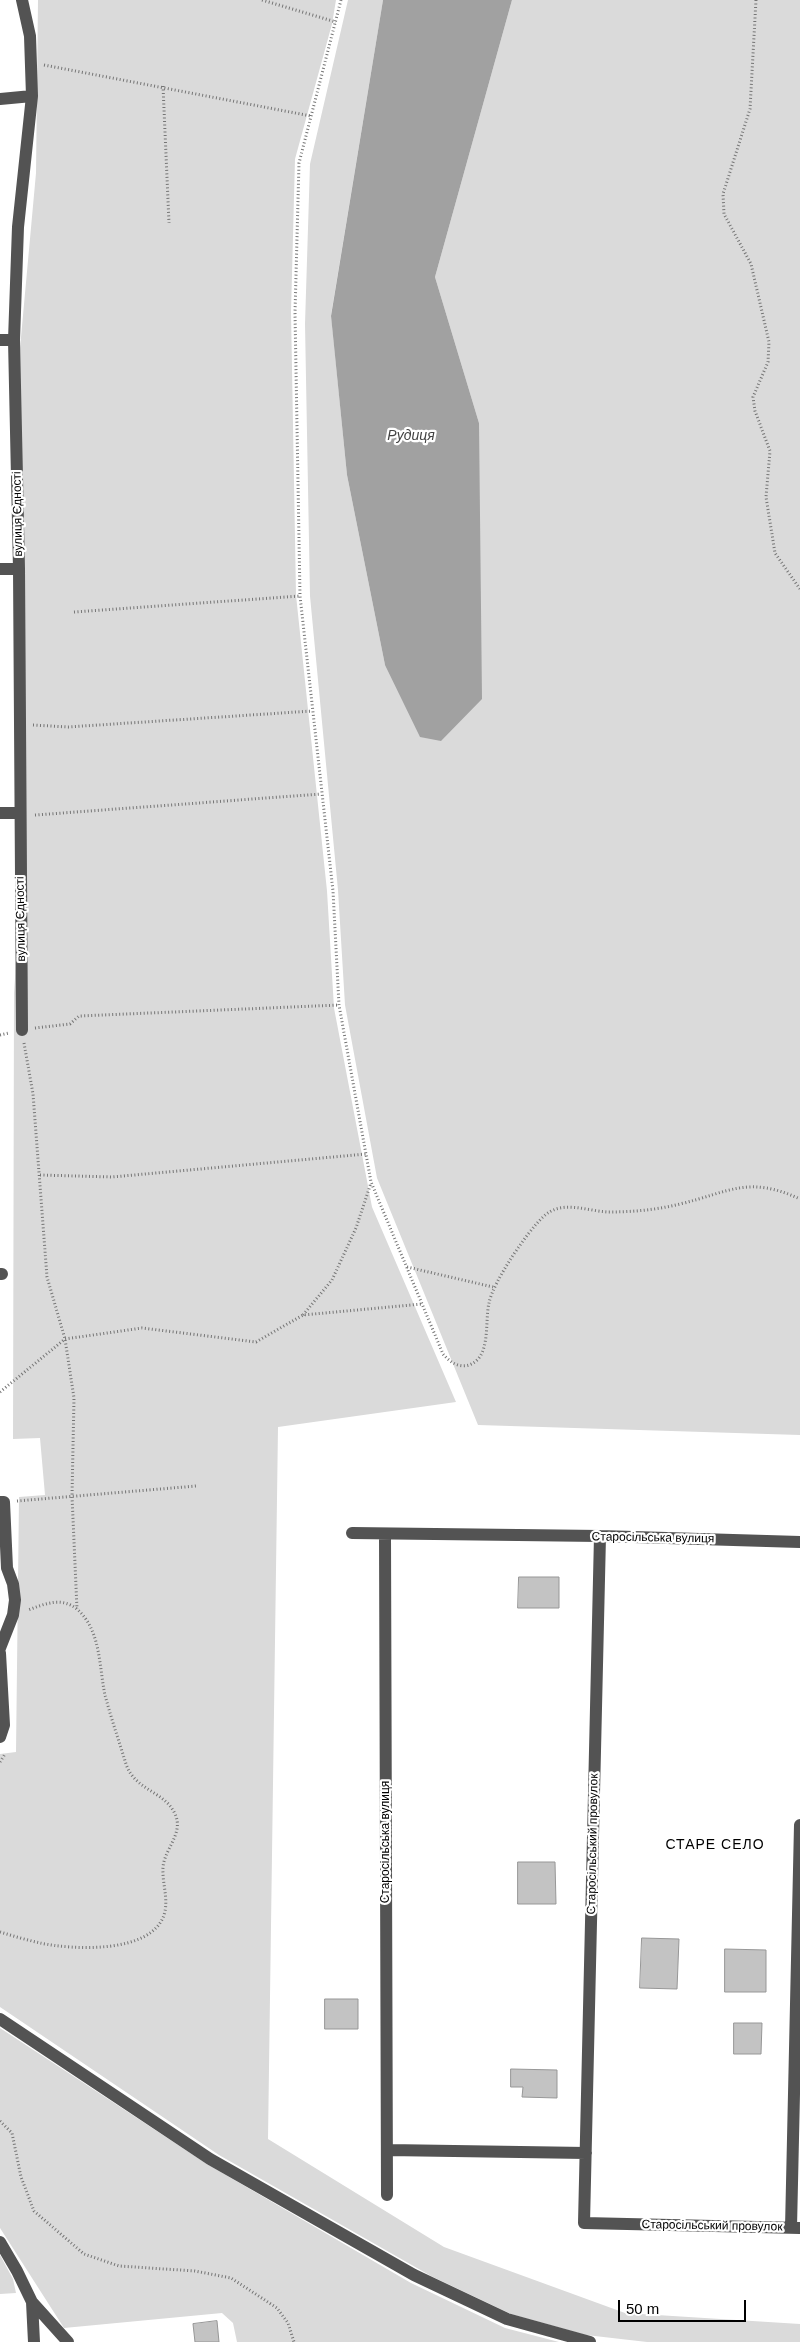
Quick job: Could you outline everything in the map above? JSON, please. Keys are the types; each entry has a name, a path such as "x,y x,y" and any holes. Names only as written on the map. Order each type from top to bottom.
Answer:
{"street":[{"name":"вулиця Єдності","path":"22,0 30,36 32,96 18,227 14,340 19,569 22,1030"},
{"path":"0,99 32,96"},
{"path":"0,340 14,340"},
{"path":"0,569 19,569"},
{"path":"0,813 20,814"},
{"path":"0,1648 14,1614 13,1584 7,1568 2,1502"},
{"name":"Старосільська вулиця","path":"352,1533 600,1536 800,1542"},
{"name":"Старосільська вулиця","path":"385,1534 388,2195"},
{"name":"Старосільський провулок","path":"600,1536 584,2223 796,2228 800,1825"},
{"path":"0,1653 4,1725 0,1737"},
{"path":"0,2019 210,2159 414,2275 507,2319 590,2342"},
{"path":"388,2150 586,2153"},
{"path":"0,2242 18,2271 32,2302 68,2342"},
{"path":"32,2302 34,2342"}],"path":[{"path":"262,0 336,22"},
{"path":"341,0 299,163 295,313 300,596 333,891 339,1005 371,1182 443,1354 451,1363 463,1366 475,1361 483,1351 488,1304 493,1287 536,1224 552,1209 565,1207 605,1212 636,1212 679,1204 734,1187 758,1186 780,1190 800,1199"},
{"path":"756,0 750,109 723,194 724,214 751,264 769,342 768,362 753,397 755,411 770,451 766,497 775,553 800,589"},
{"path":"31,62 311,116"},
{"path":"163,86 169,223"},
{"path":"74,612 300,596"},
{"path":"20,725 68,727 312,711"},
{"path":"20,814 321,794"},
{"path":"0,1035 22,1030 70,1024 79,1016 339,1005"},
{"path":"22,1030 33,1094 47,1277 65,1339 74,1398 72,1496 77,1610"},
{"path":"40,1175 112,1177 366,1154"},
{"path":"0,1392 65,1339 142,1328 256,1342 302,1315 332,1280 356,1228 371,1182"},
{"path":"407,1267 493,1287"},
{"path":"302,1315 422,1304"},
{"path":"2,1502 196,1486"},
{"path":"0,1932 42,1944 76,1946 118,1946 140,1940 156,1930 163,1916 167,1901 163,1868 166,1854 178,1830 176,1814 167,1803 135,1781 127,1766 105,1694 99,1653 86,1620 77,1610 66,1603 53,1601 14,1614"},
{"path":"0,1762 5,1754"},
{"path":"0,2121 12,2134 22,2177 34,2211 84,2254 119,2266 195,2271 231,2278 277,2308 288,2323 294,2342"}],"shaded area":[{"path":"38,0 336,0 332,24 295,159 291,312 296,595 327,891 334,1008 372,1207 456,1402 278,1427 268,2139 444,2247 625,2313 800,2324 800,2342 647,2342 586,2335 511,2314 431,2276 219,2155 0,2007 0,1754 16,1752 19,1497 45,1495 40,1438 13,1439 14,993 26,816 19,359 36,173"},
{"path":"348,0 383,0 331,315 347,475 385,665 479,423 435,277 512,0 800,0 800,1435 478,1425 377,1178 345,1005 338,890 310,596 305,324 310,164"},
{"path":"0,2028 207,2164 411,2283 505,2328 559,2342 237,2342 233,2323 222,2313 64,2328 0,2228"},
{"path":"0,2255 13,2279 16,2293 0,2294"}],"water":[{"name":"Рудиця","path":"383,0 512,0 435,277 479,423 482,699 441,741 420,737 385,665 347,475 331,316"}],"building":[{"path":"519,1577 559,1577 559,1608 518,1608"},
{"path":"518,1862 555,1862 556,1904 518,1904"},
{"path":"642,1938 679,1939 677,1989 640,1988"},
{"path":"725,1949 766,1950 766,1992 725,1992"},
{"path":"325,1999 358,1999 358,2029 325,2029"},
{"path":"734,2023 762,2023 761,2054 734,2054"},
{"path":"511,2069 557,2070 557,2098 522,2097 523,2087 511,2087"},
{"path":"217,2321 219,2342 195,2342 193,2324"}],"district":[{"name":"СТАРЕ СЕЛО","path":"715,1845"}]}
